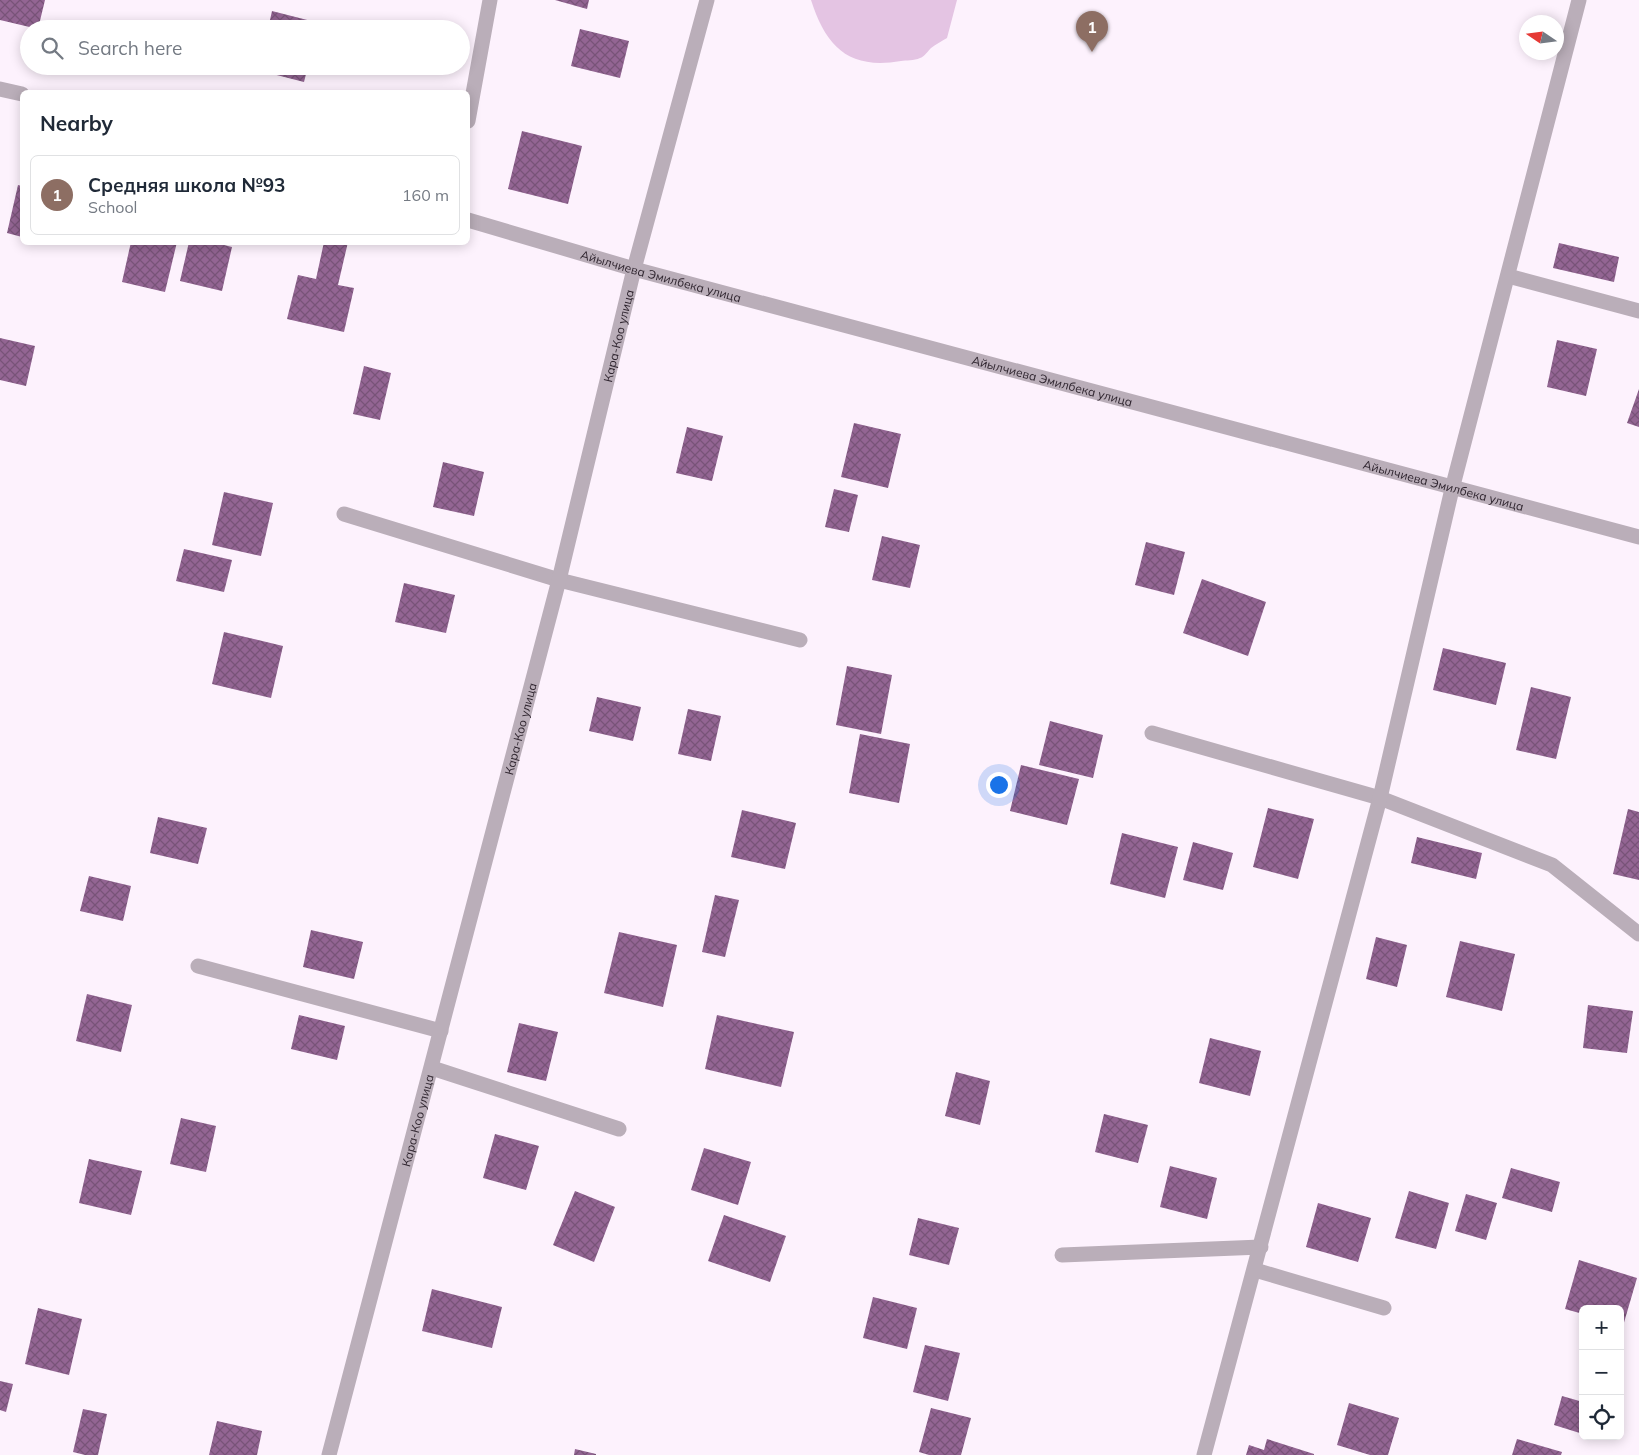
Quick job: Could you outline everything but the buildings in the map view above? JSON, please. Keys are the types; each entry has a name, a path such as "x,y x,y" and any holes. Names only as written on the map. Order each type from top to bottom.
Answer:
{"street":[{"path":"470,110 490,0"},
{"name":"Кара-Коо улица","path":"329,1455 559,580 634,269 707,0"},
{"path":"1204,1455 1380,798 1452,489 1579,0"},
{"path":"0,89 20,94"},
{"name":"Айылчиева Эмилбека улица","path":"470,221 634,269 1452,489 1639,537"},
{"path":"1508,276 1639,311"},
{"path":"344,514 559,580 800,640"},
{"path":"1152,733 1380,798 1552,865 1639,934"},
{"path":"198,966 441,1030"},
{"path":"432,1068 619,1129"},
{"path":"1062,1255 1261,1247"},
{"path":"1255,1270 1384,1308"}],"shaded area":[{"path":"811,0 957,0 947,38 918,59 883,63 867,62 842,52 824,31"}],"place":[{"name":"Средняя школа №93","path":"1092,52"}]}
